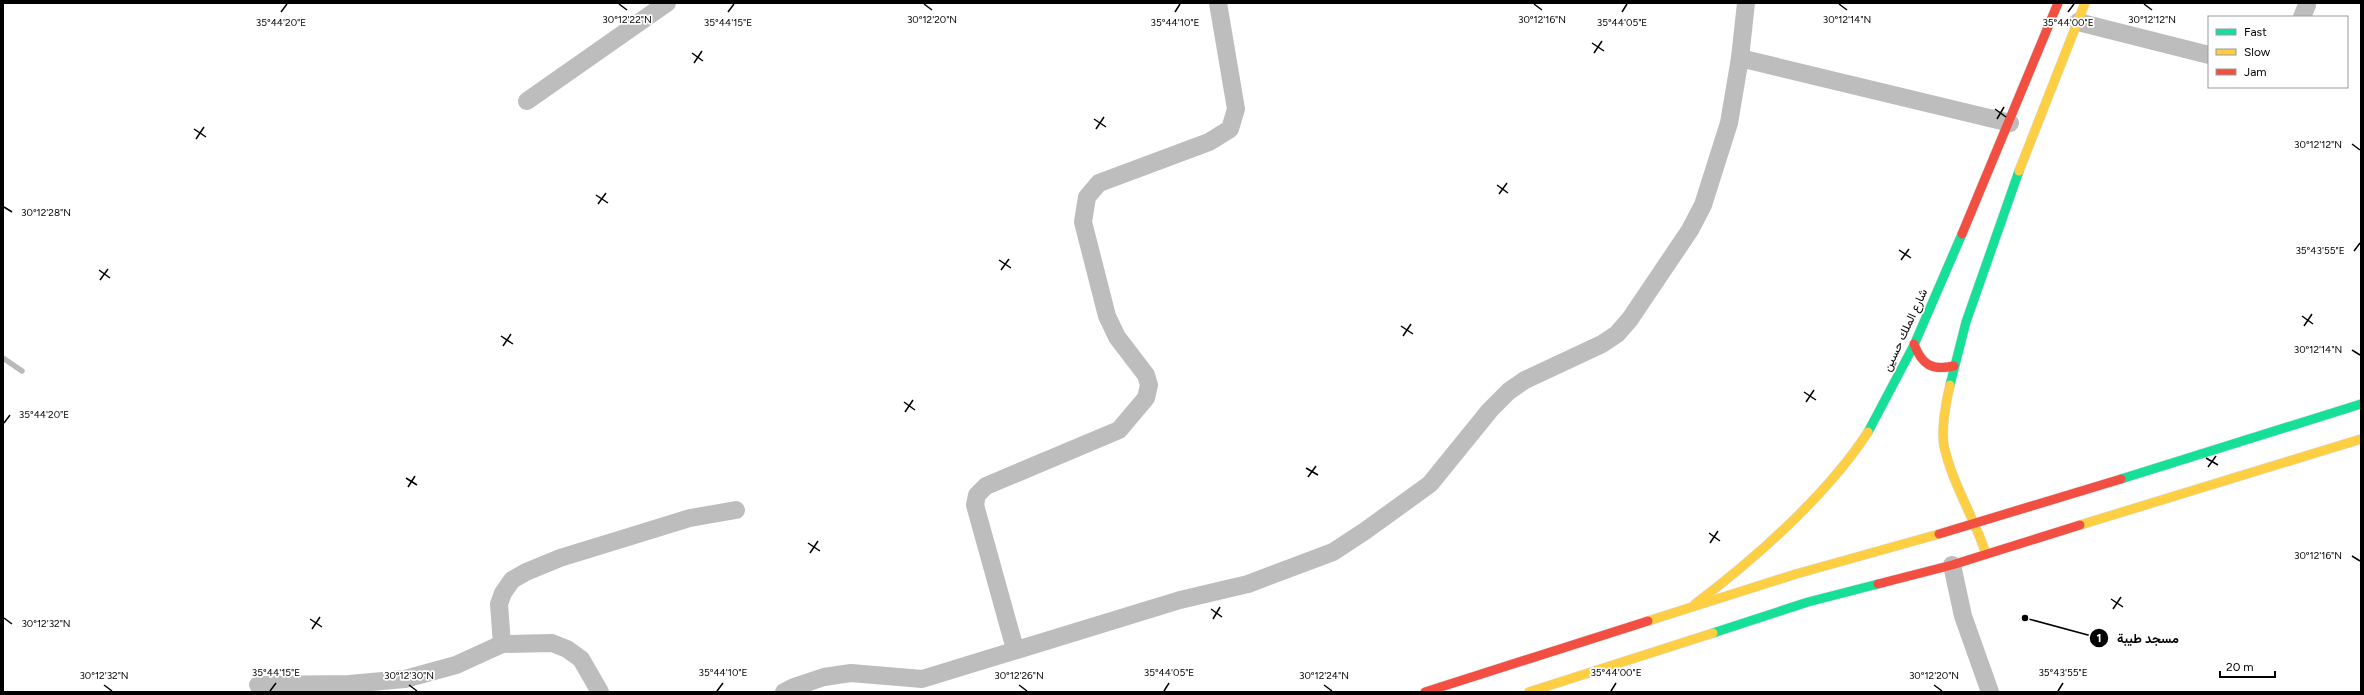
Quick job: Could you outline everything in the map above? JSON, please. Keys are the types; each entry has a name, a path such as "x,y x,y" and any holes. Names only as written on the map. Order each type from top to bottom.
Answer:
{"main road":[{"name":"شارع الملك حسين","path":"1689,608 1722,585 1772,542 1854,452 1866,436 1914,344 2010,123 2058,3"},
{"path":"1986,554 1976,524 1952,474 1944,444 1946,400 1966,322 2006,204 2085,3"},
{"path":"2050,22 2076,26"},
{"path":"1914,344 1920,361 1926,366 1939,370 1954,366"},
{"path":"1425,692 1456,688 1689,608 1796,574 1976,524 2361,404"},
{"path":"1529,692 1808,602 1986,554 2361,439"}],"street":[{"path":"527,101 667,3"},
{"path":"1015,649 975,505 977,495 986,486 1005,477 1119,430 1146,398 1149,385 1146,375 1116,337 1107,316 1083,222 1087,197 1099,184 1209,142 1230,129 1236,109 1218,3"},
{"path":"784,692 824,677 851,673 924,685 1015,649 1068,635 1180,600 1248,584 1333,552 1430,484 1490,410 1509,391 1525,380 1617,334 1630,319 1690,230 1703,205 1729,123 1740,58 1746,3"},
{"path":"2076,26 2208,55"},
{"path":"1740,58 2010,123"},
{"path":"502,644 499,604 502,593 512,580 526,572 560,558 690,518 736,510"},
{"path":"1952,564 1963,616 1990,692"},
{"path":"258,685 349,684 405,679 456,665 502,644 552,643 567,649 581,659 600,692"}],"waterway":[{"path":"3,358 22,371"}],"traffic: fast":[{"path":"1950,385 1966,322 2019,171"},
{"path":"1868,432 1914,345 1962,234"},
{"path":"2121,479 2361,404"},
{"path":"1713,633 1808,602 1878,584"}],"traffic: slow":[{"path":"2019,171 2085,3"},
{"path":"1950,385 1944,423 1944,446 1952,473 1976,527 1986,554"},
{"path":"1695,604 1742,567 1789,525 1832,479 1868,432"},
{"path":"2080,525 2361,439"},
{"path":"1648,621 1796,574 1939,534"},
{"path":"1529,692 1713,633"}],"traffic: jam":[{"path":"1962,234 2058,3"},
{"path":"1914,344 1924,362 1929,365 1940,368 1954,366"},
{"path":"1939,534 2121,479"},
{"path":"1878,584 1952,565 2080,525"},
{"path":"1425,692 1648,621"}],"place":[{"name":"مسجد طيبة","path":"2025,618"}]}
